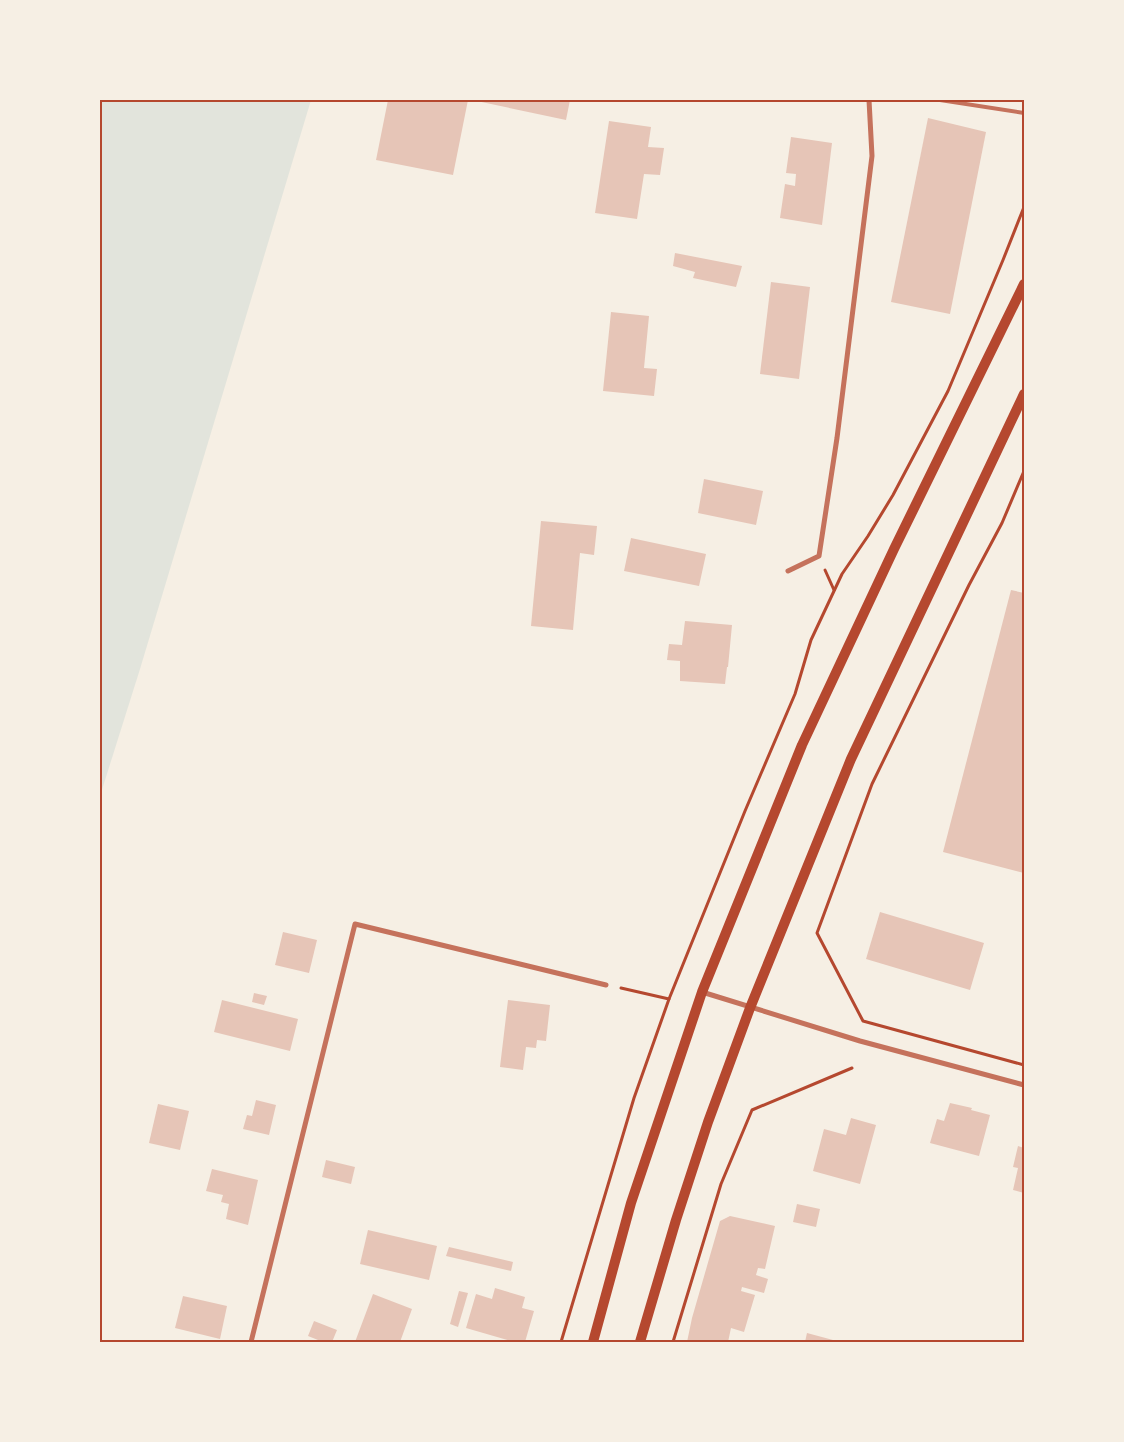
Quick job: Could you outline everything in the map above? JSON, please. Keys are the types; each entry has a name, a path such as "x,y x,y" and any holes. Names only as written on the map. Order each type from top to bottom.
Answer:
{"main road":[{"path":"593,1342 631,1203 702,992 802,745 894,549 1024,284"},
{"path":"640,1342 676,1220 708,1122 750,1008 852,759 1024,394"}],"street":[{"path":"788,571 818,556 837,438 872,156 869,100"},
{"path":"251,1342 355,924 606,985"},
{"path":"702,992 860,1041 1024,1085"}],"lane":[{"path":"940,100 1024,114"}],"path":[{"path":"561,1342 634,1098 669,999 745,811 795,694 811,640 842,574 893,495 948,391 1024,207"},
{"path":"1024,471 1002,523 969,585 872,784 818,933 863,1022 1024,1065"},
{"path":"818,556 834,590"},
{"path":"606,985 669,999"},
{"path":"673,1342 721,1184 752,1110 852,1068"}],"shaded area":[{"path":"100,100 311,100 100,796"}],"building":[{"path":"388,100 468,100 453,175 376,160"},
{"path":"472,100 570,100 566,120"},
{"path":"928,118 986,132 950,314 891,302"},
{"path":"609,121 651,127 648,147 664,148 660,175 644,174 637,219 595,213"},
{"path":"791,137 832,143 822,225 780,218 785,184 795,186 796,174 786,173"},
{"path":"675,253 742,266 736,287 693,278 695,272 673,266"},
{"path":"771,282 810,287 799,379 760,374"},
{"path":"611,312 649,316 644,368 657,369 654,396 603,391"},
{"path":"704,479 763,491 756,525 698,513"},
{"path":"541,521 597,526 594,555 580,553 573,630 531,626"},
{"path":"631,538 706,554 699,586 624,571"},
{"path":"1011,590 1024,593 1024,873 943,852"},
{"path":"685,621 732,625 725,684 680,681 680,661 667,660 669,644 682,645"},
{"path":"880,912 984,943 970,990 866,959"},
{"path":"283,932 317,940 309,973 275,965"},
{"path":"254,993 267,996 264,1005 252,1002"},
{"path":"222,1000 298,1019 290,1051 214,1032"},
{"path":"508,1000 550,1005 546,1041 537,1040 536,1048 526,1047 523,1070 500,1067"},
{"path":"256,1100 276,1105 269,1135 243,1129 247,1115 252,1116"},
{"path":"950,1103 972,1108 971,1110 990,1115 979,1156 930,1143 937,1119 944,1121"},
{"path":"158,1104 189,1111 180,1150 149,1143"},
{"path":"851,1118 876,1125 860,1184 813,1171 824,1129 846,1135"},
{"path":"1018,1146 1024,1148 1024,1193 1013,1190 1018,1168 1013,1167"},
{"path":"326,1160 355,1167 351,1184 322,1177"},
{"path":"212,1169 258,1180 248,1225 226,1219 229,1204 221,1202 223,1195 206,1191"},
{"path":"797,1204 820,1209 816,1227 793,1222"},
{"path":"730,1216 775,1226 765,1269 758,1268 756,1275 768,1279 764,1293 742,1287 741,1291 755,1295 744,1332 731,1328 728,1342 687,1342 720,1221"},
{"path":"368,1230 437,1246 429,1280 360,1264"},
{"path":"449,1247 513,1262 511,1271 446,1256"},
{"path":"495,1288 525,1297 522,1308 534,1311 525,1342 514,1342 466,1328 476,1294 492,1299"},
{"path":"459,1291 468,1293 458,1327 450,1324"},
{"path":"373,1294 412,1309 400,1342 355,1342"},
{"path":"183,1296 227,1306 220,1339 175,1328"},
{"path":"314,1321 337,1330 332,1342 323,1342 308,1336"},
{"path":"807,1333 833,1340 832,1342 805,1342"}]}
